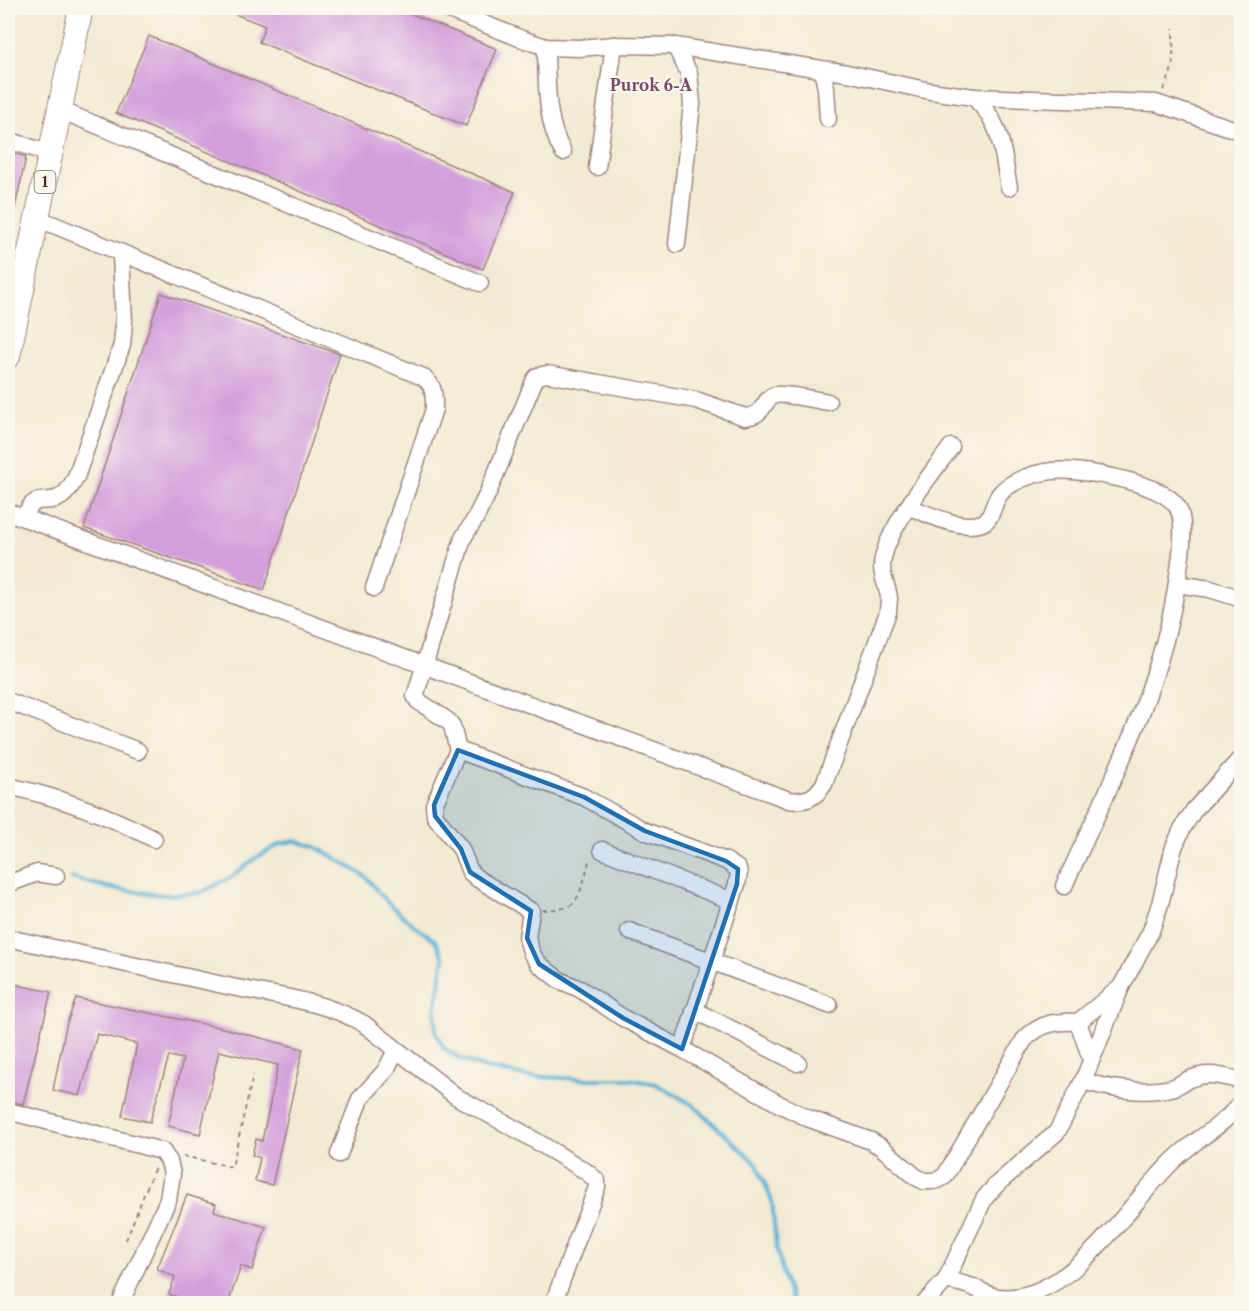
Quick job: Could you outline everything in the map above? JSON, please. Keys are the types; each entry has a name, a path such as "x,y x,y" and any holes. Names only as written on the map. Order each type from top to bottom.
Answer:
{"highway":[{"name":"1","path":"8,356 81,8"}],"street":[{"path":"444,8 546,47 675,46 871,77 930,91 974,97 1168,106 1242,132"},
{"path":"597,167 614,45"},
{"path":"675,46 689,73 692,104 677,244"},
{"path":"546,47 550,119 553,132 563,152"},
{"path":"822,70 828,119"},
{"path":"974,97 990,116 996,129 1009,187"},
{"path":"60,110 480,283"},
{"path":"8,140 51,154"},
{"path":"37,218 431,382 435,393 434,409 374,588"},
{"path":"24,518 30,504 60,498 69,490 80,466 122,345 124,323 121,253"},
{"path":"828,402 777,394 768,400 760,413 754,417 745,417 696,400 547,374 538,376 533,382 487,495 463,538 423,664 416,696 423,705 452,726 458,750 434,805 435,816 461,849 470,872 531,910 527,938 532,954 539,964 559,980 580,989 622,1018 781,1105 881,1147 916,1177 924,1180 938,1180 945,1176 1024,1040 1034,1030 1059,1021 1078,1022 1120,987"},
{"path":"8,512 789,800 802,801 811,798 824,784 888,612 889,598 881,569 883,558 896,527 951,447"},
{"path":"909,507 944,520 980,524 988,519 999,495 1010,486 1029,477 1052,471 1102,474 1148,487 1166,495 1177,505 1182,520 1181,556 1172,617 1153,682 1125,752 1064,886"},
{"path":"1177,584 1210,589 1242,599"},
{"path":"8,701 138,750"},
{"path":"458,750 584,797 645,831 734,865 740,873 682,1049"},
{"path":"924,1304 946,1280 984,1199 996,1185 1058,1132 1083,1081 1120,987 1150,931 1160,904 1174,848 1182,829 1194,810 1242,758"},
{"path":"8,786 79,807 154,839"},
{"path":"602,849 732,901"},
{"path":"8,884 37,873 56,876"},
{"path":"629,931 829,1005"},
{"path":"8,938 332,1009 349,1015 364,1024 457,1097 521,1132 586,1172 597,1181 595,1192 553,1304"},
{"path":"694,1010 798,1063"},
{"path":"1078,1022 1091,1059"},
{"path":"339,1154 360,1099 386,1070 396,1050"},
{"path":"1083,1081 1145,1090 1172,1088 1204,1074 1242,1081"},
{"path":"946,1280 1001,1297 1040,1290 1066,1275 1085,1259 1176,1158 1234,1112 1242,1101"},
{"path":"8,1112 162,1151 169,1161 172,1174 169,1194 120,1304"}],"path":[{"path":"1168,106 1173,66 1173,28"},
{"path":"531,910 555,909 573,904 592,854 602,849"},
{"path":"126,1240 162,1151 232,1167 253,1075"}],"highlighted area":[{"path":"458,750 584,797 645,831 726,861 738,869 737,884 682,1049 623,1018 539,964 527,938 531,911 470,872 461,849 435,816 434,805"}],"building":[{"path":"220,8 397,8 497,49 466,126 259,42 265,26"},
{"path":"149,36 515,192 483,269 116,113"},
{"path":"13,153 26,157 12,221 8,220 8,178"},
{"path":"161,293 340,354 264,590 84,528"},
{"path":"8,983 51,992 23,1104 8,1101"},
{"path":"76,998 223,1028 303,1049 272,1185 255,1181 260,1158 252,1155 256,1139 262,1141 278,1065 219,1051 200,1134 168,1126 183,1059 169,1056 150,1122 122,1116 137,1044 97,1034 80,1096 53,1090 66,1026"},
{"path":"187,1195 216,1204 214,1211 266,1227 252,1270 241,1266 228,1304 196,1304 169,1294 175,1277 157,1269"}],"waterway":[{"path":"71,878 114,889 164,895 200,893 233,876 254,859 280,844 295,841 314,846 342,862 366,877 387,902 436,941 444,958 435,1011 436,1033 444,1048 460,1059 486,1068 525,1076 629,1079 656,1084 693,1105 756,1163 772,1201 776,1246 793,1304"}],"district":[{"name":"Purok 6-A","path":"651,85"}]}
